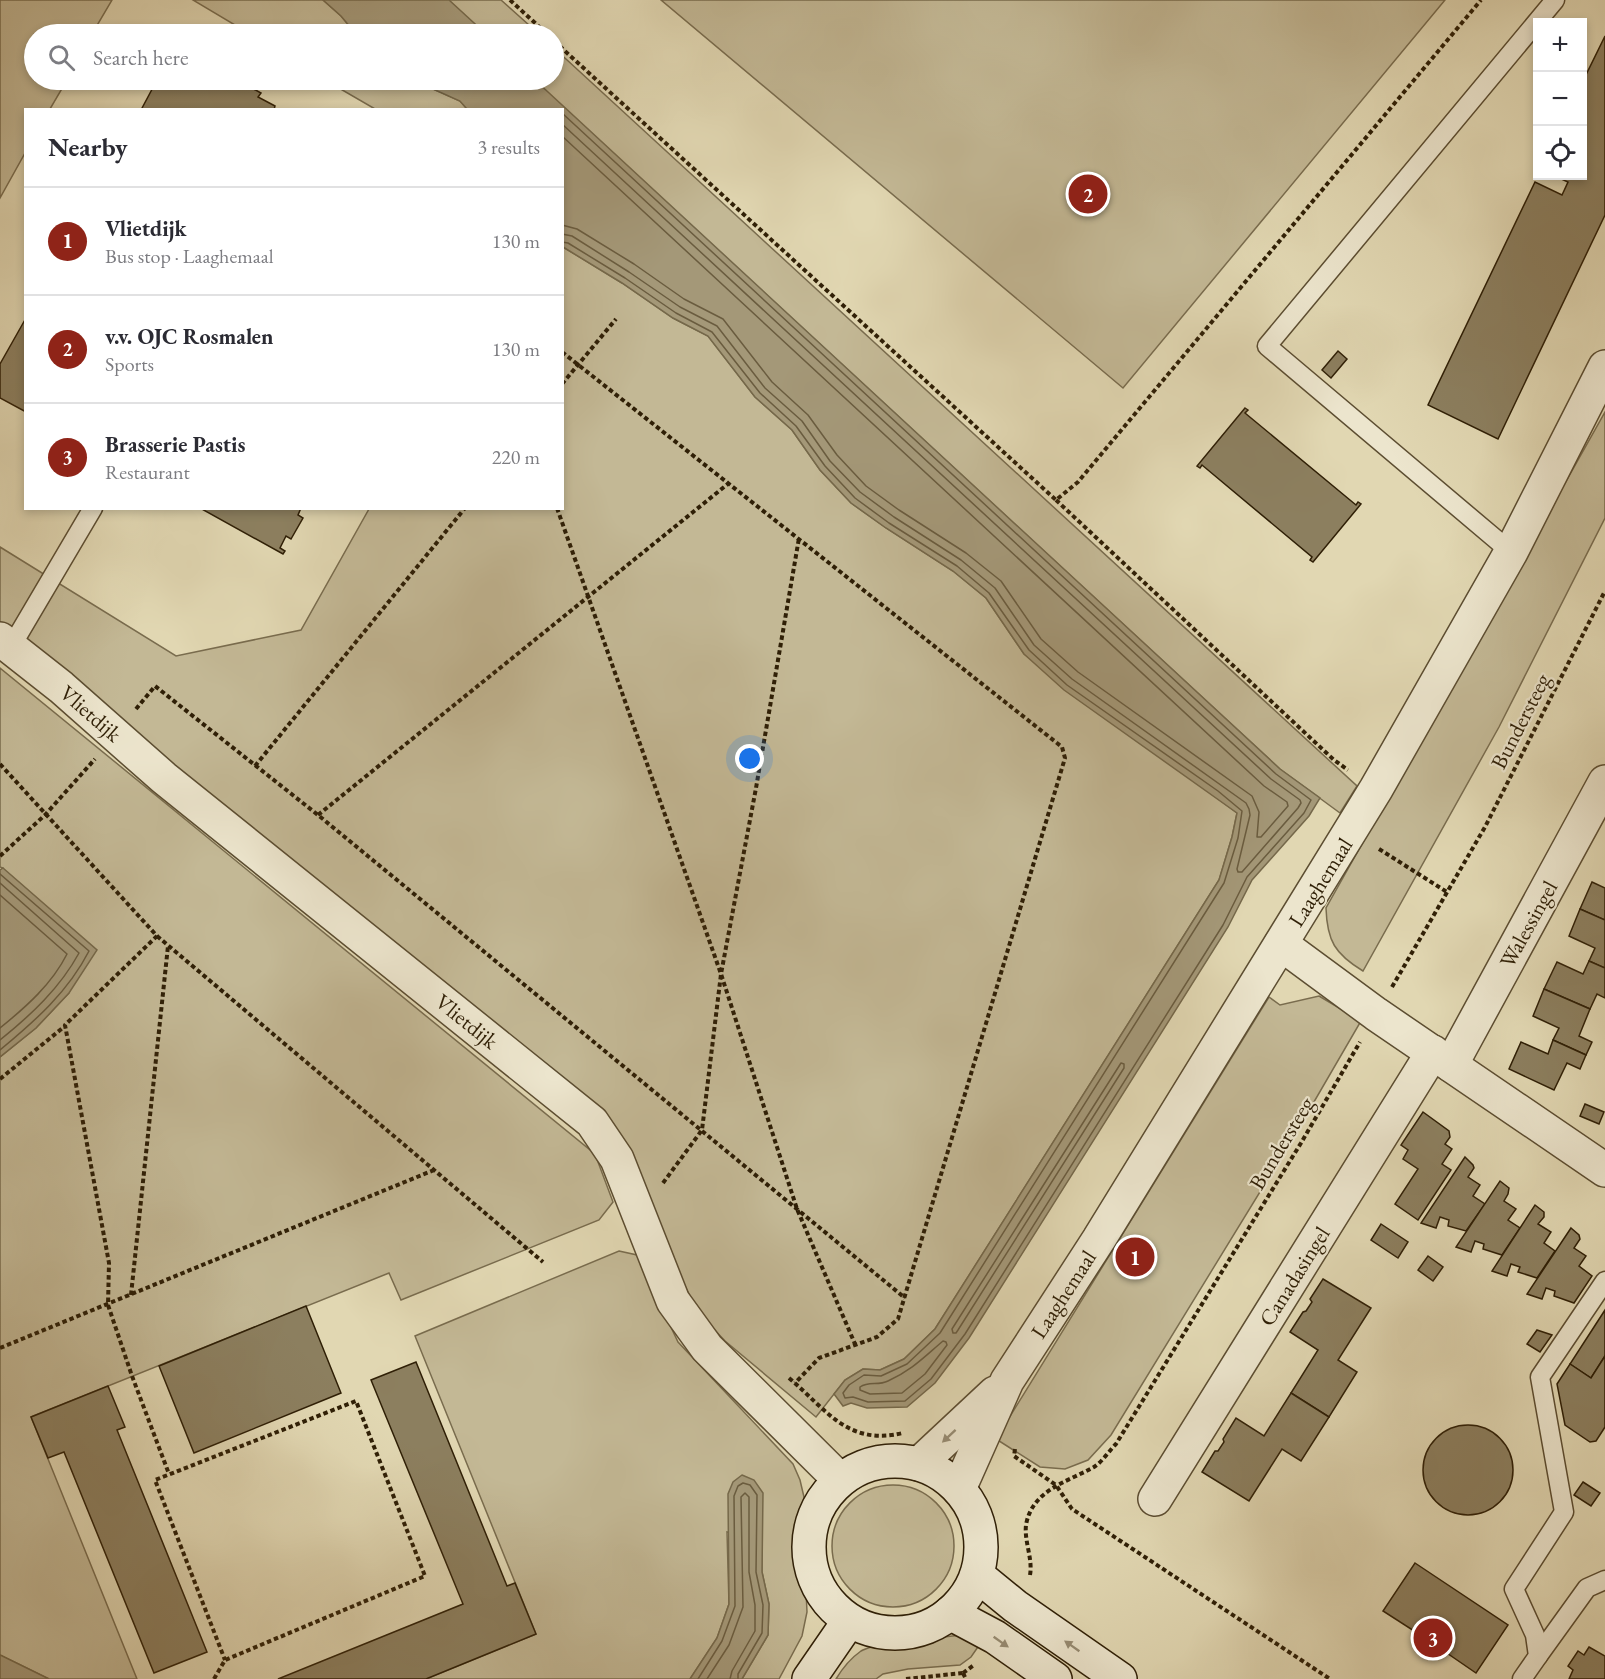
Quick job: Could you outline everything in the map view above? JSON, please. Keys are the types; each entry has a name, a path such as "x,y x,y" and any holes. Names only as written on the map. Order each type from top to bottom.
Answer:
{"street":[{"name":"Laaghemaal","path":"959,1489 1007,1381 1099,1239 1376,789 1511,552 1605,366"},
{"name":"Vlietdijk","path":"5,643 61,687 164,778 592,1122 617,1159 673,1301 707,1348 840,1480"},
{"name":"Walessingel","path":"1442,1058 1605,782"},
{"path":"1281,944 1376,1014 1605,1170"},
{"name":"Canadasingel","path":"1155,1499 1442,1058"},
{"name":"Laaghemaal","path":"919,1464 1007,1381"},
{"path":"890,1461 919,1464 939,1472 959,1489 970,1505 979,1526 981,1550 976,1575 966,1596 937,1623 922,1629 900,1633 872,1630 849,1621 827,1601 813,1577 808,1543 811,1524 823,1499 840,1480 864,1466 890,1461"},
{"path":"976,1575 1015,1606 1120,1679"},
{"path":"950,1613 995,1637 1055,1679"},
{"path":"809,1679 849,1621"}],"lane":[{"path":"1511,552 1267,345 1555,0"},
{"path":"5,643 92,510"},
{"path":"1538,1656 1535,1635 1514,1588 1564,1512 1540,1377 1605,1281"},
{"path":"1522,1679 1587,1588 1605,1580"}],"path":[{"path":"510,0 536,24"},
{"path":"1056,500 1078,482 1481,0"},
{"path":"564,50 1056,500 1334,760 1376,789"},
{"path":"564,381 616,319"},
{"path":"564,354 1052,738 1062,747 1065,758 898,1319 877,1337 819,1358 795,1383"},
{"path":"318,815 729,483"},
{"path":"255,766 463,510"},
{"path":"558,510 720,974 797,1209 855,1344"},
{"path":"632,1198 657,1191 702,1130 720,974 756,788 799,538"},
{"name":"Bundersteeg","path":"1015,1606 1027,1585 1031,1571 1026,1527 1030,1510 1039,1498 1056,1485 1096,1466 1116,1444 1301,1143 1485,827 1605,591"},
{"path":"0,856 45,815 91,765 154,686 318,815 905,1298"},
{"path":"0,764 157,936 543,1263"},
{"path":"1371,845 1447,892"},
{"path":"0,1079 65,1025 157,936"},
{"path":"131,1295 168,946"},
{"path":"65,1025 109,1263 108,1305 169,1474"},
{"path":"0,1348 434,1170"},
{"path":"787,1377 833,1419 851,1430 892,1435 912,1431"},
{"path":"214,1679 225,1660 425,1576 356,1401 155,1480 225,1660"},
{"path":"981,1437 1056,1485 1072,1509 1330,1679"},
{"path":"1014,1456 1016,1446"},
{"path":"906,1679 963,1673 979,1660 995,1637"},
{"path":"963,1673 966,1679"}],"shaded area":[{"path":"0,0 112,0 98,24 24,24 24,90 61,90 51,108 24,108 24,155 0,198"},
{"path":"193,0 323,0 348,24 233,24"},
{"path":"448,0 501,0 528,24 474,24"},
{"path":"661,0 1445,0 1123,388"},
{"path":"564,57 1357,786 1340,813 1280,769 545,90 564,90"},
{"path":"342,90 435,90 460,101 466,108 373,108"},
{"path":"564,248 673,318 708,336 755,397 792,430 820,470 851,503 953,571 986,598 1024,654 1237,813 1232,837 1219,880 935,1329 904,1359 880,1370 863,1369 845,1380 816,1417 725,1341 698,1312 632,1160 0,623 0,547 176,656 301,630 368,510 564,510"},
{"path":"1605,412 1605,518 1499,727 1363,971 1346,959 1334,946 1328,929 1326,908"},
{"path":"0,668 595,1154 613,1202 599,1220 401,1300 389,1273 31,1417 137,1679 49,1679 0,1655 0,1057 36,1028 69,993 3,868 0,867"},
{"path":"1319,996 1361,1021 1293,1138 1111,1435 1088,1460 1065,1469 1040,1467 996,1439 1269,997 1280,1005"},
{"path":"619,1251 637,1255 678,1342 793,1464 804,1497 798,1561 806,1591 807,1612 802,1636 779,1679 742,1679 768,1635 769,1604 762,1572 762,1538 727,1532 729,1604 717,1638 690,1679 426,1679 536,1634 415,1336"},
{"path":"893,1485 916,1490 927,1495 936,1503 944,1512 949,1523 954,1546 949,1569 944,1580 936,1589 927,1597 916,1602 893,1607 870,1602 859,1597 850,1589 842,1580 837,1569 832,1546 837,1523 842,1512 850,1503 859,1495 870,1490"},
{"path":"961,1635 980,1644 971,1657 960,1665 908,1669 883,1674 876,1679 836,1679 854,1657 868,1648"}],"water":[{"path":"323,0 449,0 475,24 348,24"},
{"path":"435,90 546,90 1280,769 1320,798 1309,816 1252,880 1228,927 969,1338 935,1383 907,1407 867,1408 851,1403 843,1406 834,1394 845,1380 863,1369 880,1370 904,1359 935,1329 1219,880 1237,813 1064,690 1024,654 986,598 953,571 851,503 820,470 792,430 755,397 708,336 673,318 564,248 564,108 466,108 460,101"},
{"path":"3,868 97,950 69,993 36,1028 0,1057 0,870"},
{"path":"742,1475 754,1480 763,1493 762,1572 769,1604 768,1635 742,1679 690,1679 717,1638 729,1604 728,1494 733,1482"},
{"path":"0,1655 49,1679 0,1679"}],"building":[{"path":"1605,36 1605,215 1498,439 1428,405 1535,182 1562,195 1568,182 1564,180 1587,180 1587,73"},
{"path":"152,90 255,90 261,93 258,97 275,106 274,108 142,108"},
{"path":"24,322 24,411 0,398 0,364"},
{"path":"1338,351 1347,359 1331,378 1322,370"},
{"path":"1245,408 1248,410 1245,413 1356,505 1358,502 1361,504 1313,562 1310,560 1312,557 1202,465 1200,468 1197,466"},
{"path":"204,510 300,510 298,515 303,518 291,539 286,536 280,548 285,551 283,554"},
{"path":"1592,882 1605,888 1605,920 1580,909"},
{"path":"1580,909 1605,920 1605,968 1589,961 1595,948 1569,936"},
{"path":"1589,961 1605,968 1605,998 1597,994 1590,1009 1544,989 1557,962 1583,974"},
{"path":"1544,989 1590,1009 1579,1036 1592,1042 1586,1055 1553,1040 1559,1028 1533,1016"},
{"path":"1553,1040 1586,1055 1580,1069 1567,1063 1554,1090 1509,1069 1521,1042 1548,1054"},
{"path":"1585,1104 1604,1112 1599,1124 1580,1116"},
{"path":"1423,1112 1449,1131 1450,1137 1445,1144 1452,1149 1442,1164 1451,1170 1418,1220 1395,1204 1418,1169 1403,1159 1408,1150 1401,1145"},
{"path":"1465,1157 1474,1168 1468,1177 1480,1185 1473,1196 1485,1204 1466,1231 1448,1226 1449,1220 1440,1217 1436,1228 1421,1223"},
{"path":"1500,1181 1509,1188 1504,1201 1516,1209 1508,1220 1520,1228 1502,1255 1483,1249 1484,1244 1475,1241 1471,1252 1456,1247"},
{"path":"1535,1205 1544,1212 1544,1217 1538,1224 1551,1232 1544,1243 1555,1251 1537,1278 1518,1272 1520,1267 1511,1264 1507,1276 1492,1271"},
{"path":"1381,1224 1408,1242 1398,1258 1371,1240"},
{"path":"1571,1228 1580,1239 1574,1248 1586,1256 1579,1266 1592,1276 1574,1303 1554,1296 1555,1291 1546,1288 1542,1299 1527,1294"},
{"path":"1428,1256 1443,1267 1433,1281 1418,1270"},
{"path":"1323,1279 1371,1308 1338,1360 1357,1372 1329,1417 1291,1393 1318,1350 1290,1332 1312,1302 1310,1299"},
{"path":"306,1306 341,1393 194,1453 159,1366"},
{"path":"1605,1310 1605,1356 1591,1378 1570,1364"},
{"path":"1537,1330 1552,1335 1540,1352 1527,1344"},
{"path":"1605,1356 1605,1427 1596,1441 1590,1442 1565,1425 1557,1384 1570,1364 1591,1378"},
{"path":"416,1362 507,1586 515,1583 536,1634 426,1679 278,1679 463,1604 371,1380"},
{"path":"108,1386 125,1427 117,1430 207,1652 154,1673 64,1452 48,1458 31,1417"},
{"path":"1291,1393 1329,1417 1301,1461 1282,1449 1249,1501 1202,1472 1215,1451 1218,1451 1224,1442 1223,1439 1236,1418 1264,1436"},
{"path":"1468,1425 1485,1429 1500,1438 1509,1453 1513,1470 1509,1487 1500,1502 1485,1511 1468,1515 1451,1511 1436,1502 1427,1487 1423,1470 1427,1453 1436,1438 1451,1429"},
{"path":"1583,1482 1600,1493 1591,1506 1574,1495"},
{"path":"1415,1563 1508,1625 1476,1673 1438,1647 1430,1658 1415,1648 1422,1636 1383,1611"},
{"path":"1589,1647 1605,1656 1605,1679 1569,1679 1573,1670 1568,1666 1578,1651 1584,1655"}],"place":[{"name":"v.v. OJC Rosmalen","path":"1088,194"},
{"name":"Vlietdijk","path":"1135,1257"},
{"name":"Brasserie Pastis","path":"1433,1638"}]}
